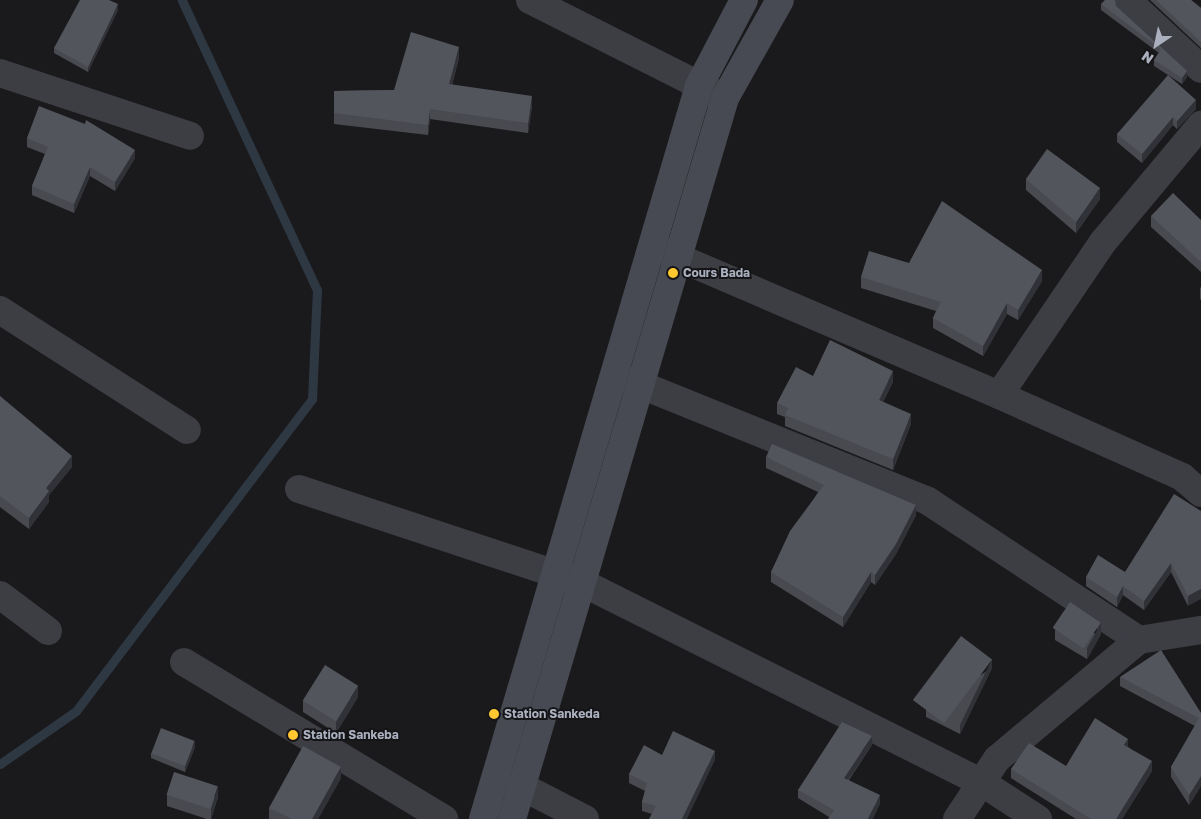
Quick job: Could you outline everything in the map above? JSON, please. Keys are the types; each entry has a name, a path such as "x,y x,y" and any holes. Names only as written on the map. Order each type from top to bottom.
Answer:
{"main road":[{"path":"483,819 650,246 699,86 744,0"},
{"path":"512,819 677,254 725,98 780,0"}],"street":[{"path":"530,0 725,98"},
{"path":"1127,0 1201,69"},
{"path":"0,72 190,136"},
{"path":"999,395 1103,242 1201,125"},
{"path":"650,246 677,254 999,395 1182,478 1201,493"},
{"path":"0,310 188,430"},
{"path":"613,373 928,501 1139,640"},
{"path":"298,489 581,582 981,782 1038,819"},
{"path":"0,595 48,630"},
{"path":"957,819 997,759 1139,640 1201,630"},
{"path":"184,662 444,819"},
{"path":"521,786 585,819"}],"building":[{"path":"80,0 109,0 118,4 88,67 54,48"},
{"path":"1105,0 1115,0 1116,6 1187,71 1182,78 1154,60 1161,49 1101,4"},
{"path":"1156,0 1191,0 1201,8 1201,42"},
{"path":"411,32 459,47 449,84 532,96 528,123 430,109 428,125 334,113 334,91 394,90"},
{"path":"1168,75 1196,100 1177,121 1173,117 1142,154 1117,134"},
{"path":"39,106 85,124 86,120 135,150 115,182 90,167 74,204 32,186 48,147 27,138"},
{"path":"1047,149 1100,188 1076,222 1026,179"},
{"path":"1173,193 1201,220 1201,262 1151,216"},
{"path":"942,201 1042,270 1018,310 1007,303 983,346 933,318 941,302 861,277 869,251 909,263"},
{"path":"830,340 893,371 879,400 911,414 893,459 785,415 788,408 777,403 796,367 813,376"},
{"path":"0,396 72,456 46,488 49,491 29,518 0,496"},
{"path":"772,444 916,505 896,544 875,575 871,572 843,617 771,572 790,531 824,485 766,457"},
{"path":"1174,494 1201,511 1201,589 1188,596 1171,563 1144,601 1123,586 1117,597 1086,577 1098,555 1125,572"},
{"path":"1070,602 1101,623 1083,648 1053,628"},
{"path":"961,636 992,659 944,723 913,700"},
{"path":"1161,650 1201,713 1201,776 1189,795 1171,767 1199,718 1120,677"},
{"path":"325,665 358,686 336,721 303,701"},
{"path":"1095,718 1128,739 1124,745 1152,761 1116,819 1091,819 1011,769 1029,743 1066,766"},
{"path":"842,722 872,736 844,778 880,795 868,819 828,819 834,810 798,790"},
{"path":"161,728 195,741 185,766 151,753"},
{"path":"673,731 715,751 682,819 649,819 656,806 642,802 647,783 629,774 644,745 662,755"},
{"path":"303,746 341,767 312,819 292,819 269,808"},
{"path":"174,772 218,786 210,809 167,795"}],"waterway":[{"path":"0,764 76,711 312,399 317,290 182,0"}],"place":[{"name":"Cours Bada","path":"673,273"},
{"name":"Station Sankeda","path":"494,714"},
{"name":"Station Sankeba","path":"293,735"}]}
